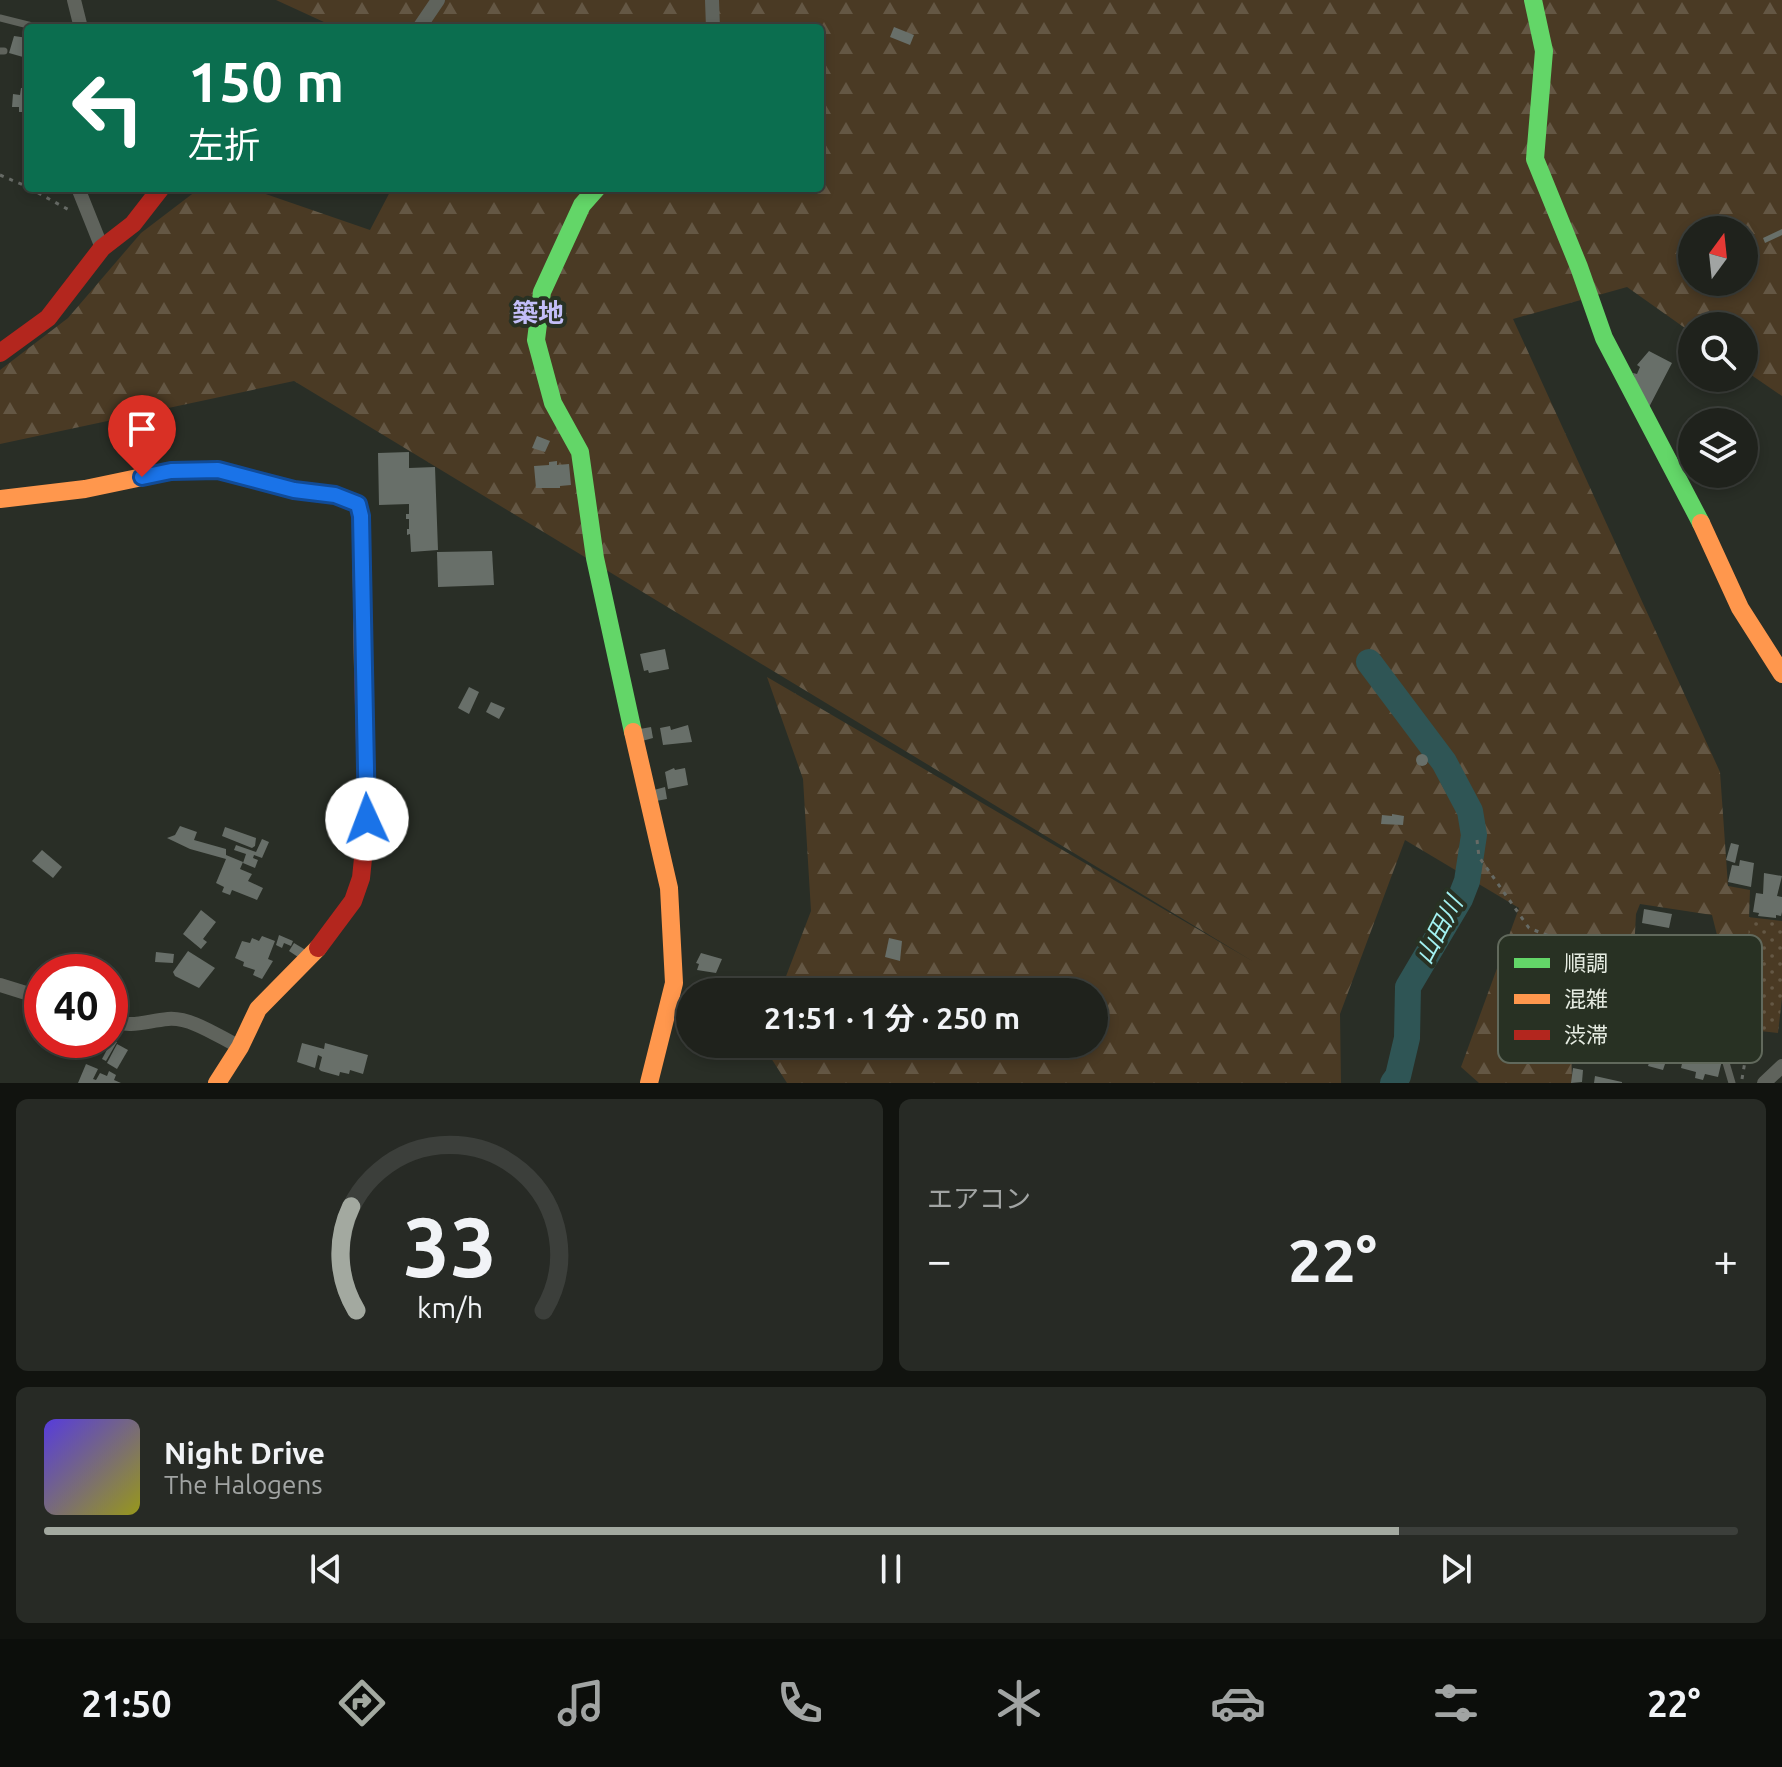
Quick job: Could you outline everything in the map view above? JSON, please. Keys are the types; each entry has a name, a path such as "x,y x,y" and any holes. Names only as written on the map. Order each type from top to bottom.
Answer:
{"street":[{"path":"74,0 80,24"},
{"path":"422,24 438,0"},
{"path":"712,0 713,24"},
{"path":"1533,0 1544,51 1535,159 1604,338 1686,490 1740,608 1782,674"},
{"path":"79,192 102,248"},
{"path":"0,353 48,318 102,248 133,224 158,192"},
{"path":"593,192 582,205 542,292 536,340 553,403 580,452 595,558 647,801 669,888 674,983 649,1083"},
{"path":"0,499 85,489 171,471 218,470 294,490 335,495 358,504 361,516 367,819 361,878 353,901 328,938 258,1009 240,1047 217,1083"},
{"path":"0,985 24,992"},
{"path":"128,1025 170,1018 200,1026 240,1047"},
{"path":"1764,1083 1782,1066"}],"lane":[{"path":"0,18 24,24"},
{"path":"1726,1063 1732,1083"}],"path":[{"path":"0,175 24,186"},
{"path":"36,192 73,212 87,213"},
{"path":"1477,840 1479,857 1529,928 1547,935"},
{"path":"1742,1083 1745,1063"}],"green space":[{"path":"276,0 1782,0 1782,396 1758,380 1758,312 1678,312 1678,323 1627,287 1513,319 1720,772 1728,886 1750,890 1748,935 1717,935 1712,915 1640,904 1635,935 1509,935 1519,908 1405,840 1340,1014 1341,1083 787,1083 771,1058 1108,1058 1108,978 785,978 811,911 803,779 767,677 1254,962 294,381 0,444 0,370 68,318 141,233 195,192 260,192 370,230 390,192 824,192 824,24 328,24"},
{"path":"1748,917 1782,921 1782,998 1778,1033 1762,1031 1762,935 1748,935"},
{"path":"1498,966 1498,1063 1572,1063 1572,1083 1479,1083 1461,1067"}],"building":[{"path":"894,27 914,35 910,45 890,37"},
{"path":"14,36 24,37 24,63 23,57 9,53"},
{"path":"21,88 24,88 24,112 19,112 19,107 12,107 13,94 20,95"},
{"path":"1782,229 1782,235 1765,243 1763,238"},
{"path":"1649,351 1672,363 1647,411 1633,373 1637,374 1640,367 1637,365"},
{"path":"537,436 550,441 545,452 532,448"},
{"path":"409,452 409,468 435,467 438,550 411,552 410,534 407,535 409,519 406,519 409,504 379,505 378,453"},
{"path":"557,461 557,465 569,464 571,485 536,488 534,466"},
{"path":"492,551 494,585 438,587 437,552"},
{"path":"665,649 669,669 644,671 640,654"},
{"path":"469,687 479,692 469,714 458,708"},
{"path":"491,702 505,708 499,719 486,712"},
{"path":"688,725 692,742 663,745 660,728 670,726 671,730"},
{"path":"651,727 653,738 642,741 640,729"},
{"path":"1422,754 1428,760 1422,766 1416,760"},
{"path":"685,768 688,785 668,789 665,772"},
{"path":"665,787 667,799 656,801 654,790"},
{"path":"1382,815 1404,816 1403,825 1381,824"},
{"path":"180,826 197,832 194,840 226,849 226,855 243,862 240,869 252,874 248,881 263,888 257,900 232,890 230,895 222,892 224,887 216,883 226,859 190,849 167,838 175,835"},
{"path":"225,827 256,838 255,846 252,848 222,836"},
{"path":"262,839 269,842 262,858 254,855 253,858 258,860 255,868 243,863 246,854 234,850 236,845 256,852"},
{"path":"1731,843 1739,845 1735,863 1726,860"},
{"path":"42,850 62,867 53,878 32,861"},
{"path":"1740,860 1754,863 1751,887 1728,882 1732,865 1739,866"},
{"path":"1764,873 1782,876 1777,896 1782,897 1782,912 1776,918 1758,916 1759,913 1753,912 1756,893 1763,894"},
{"path":"1644,909 1672,914 1669,928 1642,923"},
{"path":"201,910 216,922 203,939 207,942 201,949 183,934"},
{"path":"279,935 293,941 291,946 284,943 282,948 276,945"},
{"path":"262,936 275,941 268,959 273,961 262,979 253,975 255,970 243,966 244,962 235,958 242,941 250,943 252,938 259,941"},
{"path":"889,938 902,941 900,961 885,957"},
{"path":"294,943 309,952 298,957 289,951"},
{"path":"188,951 215,968 199,988 173,972"},
{"path":"156,952 174,954 173,963 155,962"},
{"path":"701,953 722,959 716,973 697,970 699,964 696,963"},
{"path":"302,1043 324,1049 325,1043 368,1055 363,1074 350,1070 349,1074 340,1072 339,1076 321,1071 322,1057 318,1055 315,1068 297,1062"},
{"path":"110,1058 123,1058 117,1069 107,1063"},
{"path":"1649,1063 1665,1063 1663,1070 1648,1066"},
{"path":"1682,1063 1721,1063 1718,1077 1705,1074 1703,1080 1695,1078 1696,1072 1681,1068"},
{"path":"86,1064 98,1069 93,1079 96,1080 100,1073 107,1076 109,1071 116,1075 114,1080 121,1083 78,1083"},
{"path":"1573,1068 1583,1070 1582,1082 1571,1083"},
{"path":"1595,1076 1622,1082 1622,1083 1594,1083"}],"waterway":[{"name":"山田川","path":"1369,662 1444,762 1470,811 1474,835 1467,881 1460,899 1408,987 1407,1038 1398,1076 1393,1083"}],"traffic: fast":[{"path":"1533,0 1544,51 1535,159 1604,338 1701,523"},
{"path":"593,192 582,205 542,292 536,340 553,403 580,452 595,558 633,732"}],"traffic: slow":[{"path":"0,499 85,489 171,471 218,470 294,490 335,495 358,504 361,516 363,669"},
{"path":"1701,523 1740,608 1782,674"},
{"path":"633,732 669,888 674,983 649,1083"},
{"path":"217,1083 240,1047 258,1009 318,948"}],"traffic: jam":[{"path":"0,353 48,318 102,248 133,224 158,192"},
{"path":"318,948 353,901 361,878 367,819 363,669"}],"district":[{"name":"築地","path":"538,313"}],"route":[{"path":"142,477 171,471 218,470 294,490 335,495 358,504 361,516 367,819"}]}
